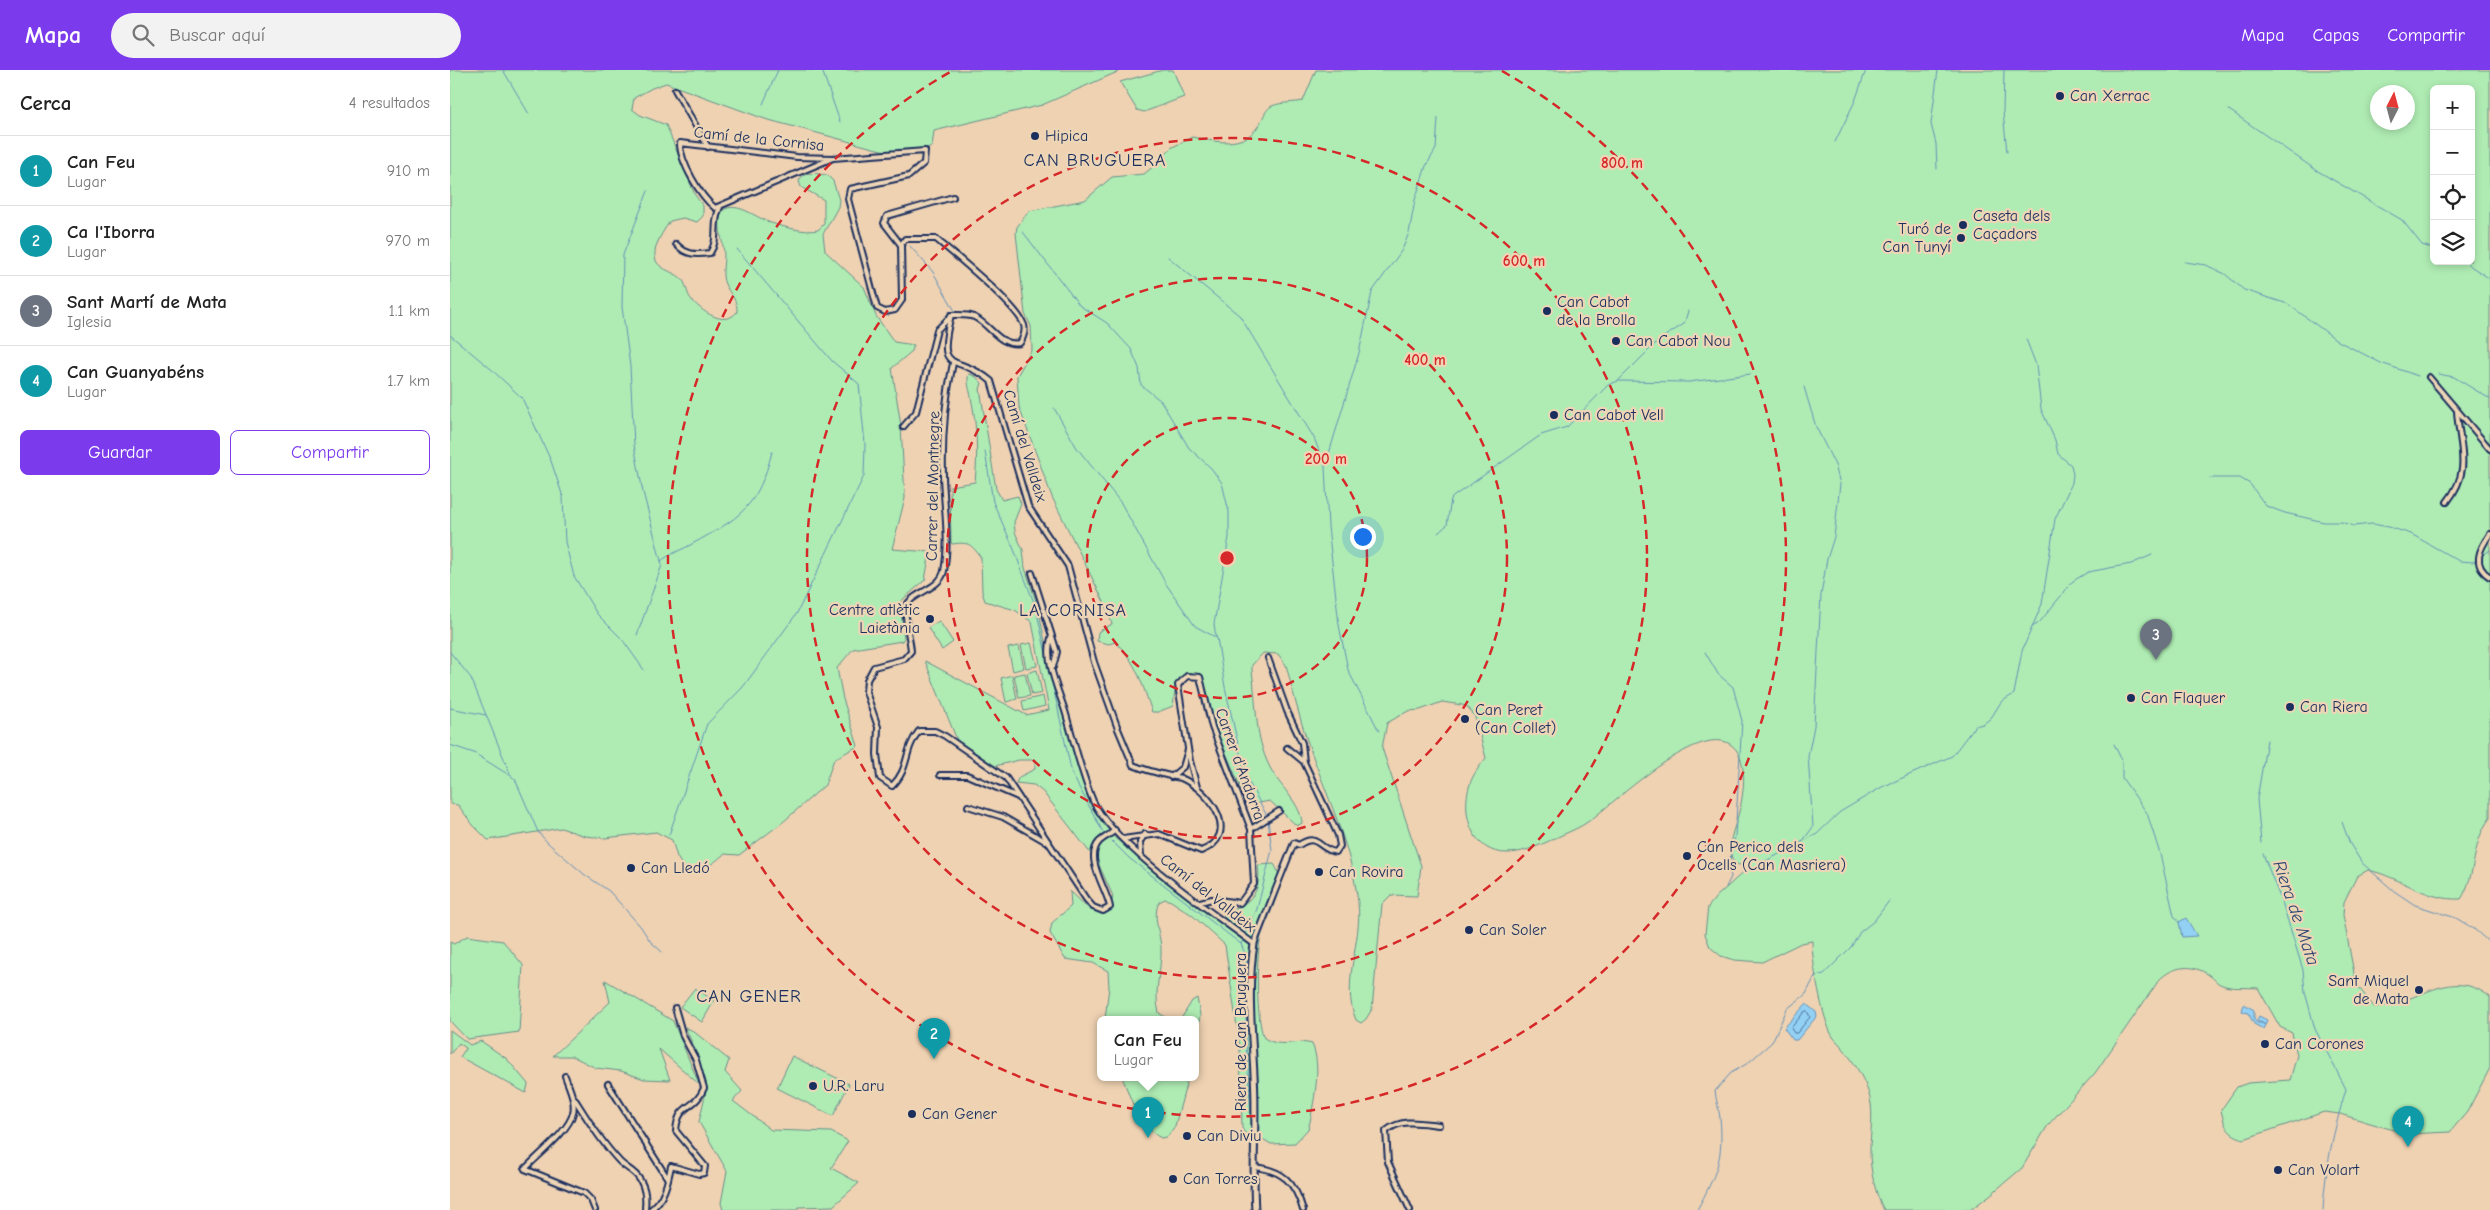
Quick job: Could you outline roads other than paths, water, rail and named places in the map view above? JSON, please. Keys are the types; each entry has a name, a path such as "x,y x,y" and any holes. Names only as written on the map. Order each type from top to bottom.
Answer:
{"street":[{"path":"675,90 708,147"},
{"name":"Camí de la Cornisa","path":"720,207 715,208 704,200 680,154 680,143 797,157 833,158 925,150 924,163 909,176 850,189 848,200 877,308 885,312 895,310 902,300 901,246"},
{"path":"676,244 684,252 698,255 710,253 716,245 715,217 720,207 833,158"},
{"path":"903,427 916,412 937,330 951,316 962,314 974,318 1002,340 1013,345 1020,344 1024,335 1024,324 991,286 936,239 905,239 901,246 884,223 887,216 953,197"},
{"path":"951,316 945,338 946,354 953,363"},
{"name":"Camí del Valldeix","path":"953,363 979,371 991,381 1028,506 1068,566 1094,662 1133,765 1147,771 1179,777 1197,787 1212,805 1221,821 1221,833 1213,846 1201,851 1159,834 1145,834 1123,839"},
{"name":"Carrer del Montnegre","path":"953,363 947,390 943,465 946,540 944,572 939,582 910,600 905,608 911,651 904,659 874,667 867,680 866,692 878,728 877,754 880,778 892,786 902,776 910,742 919,731 936,730 1006,778 1086,899 1093,907 1103,911 1110,907 1095,863 1095,848 1100,840 1107,838 1114,830"},
{"path":"2429,377 2490,449"},
{"path":"2446,502 2454,492 2461,475 2464,457 2457,411"},
{"path":"2490,534 2479,551 2478,558 2480,567 2490,577"},
{"path":"1032,573 1057,652 1053,667"},
{"path":"1051,638 1048,647 1053,667 1094,803 1114,830 1142,858"},
{"path":"1254,944 1294,843 1299,845 1307,840 1315,840 1329,851 1336,852 1340,846 1338,835 1304,762 1302,743 1287,711 1268,658"},
{"name":"Carrer d'Andorra","path":"1197,787 1178,685 1187,676 1200,678 1212,727 1251,829 1254,884 1240,903 1212,899 1200,902"},
{"path":"1171,777 1182,767 1189,748"},
{"path":"1287,748 1304,762"},
{"path":"940,775 967,775 1018,797"},
{"path":"968,806 1002,817 1047,842"},
{"path":"1251,829 1279,811"},
{"name":"Camí del Valldeix","path":"1145,834 1140,842 1142,858 1254,944"},
{"name":"Riera de Can Bruguera","path":"1254,944 1250,981 1251,1044 1255,1076 1254,1168 1256,1210"},
{"path":"650,1210 657,1206 672,1166 699,1174 704,1173 705,1166 676,1131 677,1118 695,1102 704,1088 699,1068 683,1036 675,1008"},
{"path":"565,1076 573,1097 603,1142 622,1164 634,1171 642,1182 646,1196 645,1210"},
{"path":"608,1084 668,1179"},
{"path":"573,1097 574,1113 570,1123 525,1169 584,1193 591,1200 595,1210"},
{"path":"1410,1210 1388,1162 1386,1131 1394,1125 1404,1122 1439,1125"},
{"path":"1254,1168 1268,1169 1284,1175 1293,1186 1303,1210"}],"water":[{"path":"2186,918 2197,936 2182,937 2179,922"},
{"path":"1806,1004 1816,1012 1817,1016 1797,1040 1793,1040 1784,1028"},
{"path":"2244,1004 2254,1010 2254,1019 2257,1023 2262,1023 2257,1021 2259,1016 2267,1020 2263,1029 2254,1024 2248,1013 2242,1011"}],"waterway":[{"path":"503,70 529,114"},
{"path":"763,104 778,70"},
{"path":"822,70 840,122"},
{"path":"1835,142 1855,101 1866,70"},
{"path":"1937,169 1936,144 1931,124 1938,70"},
{"path":"2004,70 2003,112 2007,152"},
{"path":"2229,110 2316,170 2402,220 2422,245 2430,248"},
{"path":"1379,731 1348,670 1339,625 1328,526 1325,467 1359,353 1372,292 1402,250 1409,233 1415,200 1426,166 1436,149 1438,118"},
{"path":"637,635 662,565 643,492 634,445 630,366 622,307 623,255 648,191"},
{"path":"1023,232 1080,306 1107,323 1131,349 1139,368 1141,385 1161,401 1189,448 1211,468 1222,483 1229,512 1229,537 1214,624 1216,637"},
{"path":"910,246 933,272 955,311"},
{"path":"669,835 707,724 743,687 797,613 864,476 865,444 859,384 832,361 737,249"},
{"path":"1168,257 1240,316 1314,438 1325,466"},
{"path":"2185,262 2206,265 2225,274 2244,290 2288,304 2338,341 2381,363 2418,376"},
{"path":"2469,265 2490,279"},
{"path":"1619,380 1659,340 1684,324 1688,311"},
{"path":"450,335 522,398 551,461 563,497 565,542 574,576 597,614 622,639 644,670"},
{"path":"1764,862 1817,834 1840,812 1882,787 1952,756 1975,726 1983,724 1991,718 2001,702 2014,694 2022,651 2042,604 2055,519 2072,483 2073,474 2071,465 2058,454 2055,440 2041,409 2036,365 2026,339"},
{"path":"1438,533 1447,525 1451,499 1454,496 1541,435 1567,427 1608,385 1618,381 1689,382 1751,374"},
{"path":"2438,374 2454,377 2490,399"},
{"path":"1802,842 1813,827 1808,756 1814,726 1821,595 1827,559 1834,537 1840,484 1835,465 1816,427 1804,387"},
{"path":"1054,408 1077,448 1121,503 1166,584 1195,626 1217,638 1225,687 1245,775 1267,816"},
{"path":"985,451 993,502 1013,547 1036,608 1072,774 1103,832"},
{"path":"661,561 723,526 745,509 760,486 767,471 772,452"},
{"path":"2210,478 2240,478 2250,484 2266,506 2285,513 2324,522 2341,522 2354,526 2372,524 2389,527 2411,534 2459,561 2473,562 2477,560"},
{"path":"2480,557 2490,550"},
{"path":"2032,627 2039,623 2073,581 2088,572 2131,564 2152,555"},
{"path":"450,652 471,678 511,776 515,779 538,832 585,875 609,891 641,927 650,941 662,952"},
{"path":"1705,652 1718,674 1733,687 1742,721 1735,837 1729,863 1731,877 1726,887"},
{"path":"450,708 486,715"},
{"name":"Riera de Mata","path":"2261,843 2257,799 2267,740"},
{"path":"2114,744 2122,761 2122,778 2147,813 2160,854 2174,916 2179,922"},
{"path":"450,745 474,753 509,775"},
{"path":"1252,1129 1246,1042 1246,956 1241,944 1257,909 1272,850 1268,820"},
{"path":"2342,822 2350,844 2362,863 2394,891 2415,905 2456,918 2474,929 2490,943"},
{"path":"1112,841 1129,858 1241,944"},
{"name":"Riera de Mata","path":"2263,854 2283,905 2303,970 2305,992 2315,1029 2346,1089 2331,1149 2323,1210"},
{"path":"1697,1210 1714,1176 1721,1145 1720,1118 1715,1091 1731,1073 1748,1063 1772,1042 1787,1009 1806,994 1815,976 1824,974 1851,947 1860,932 1874,921 1889,901"}],"place":[{"name":"Can Xerrac","path":"2060,96"},
{"name":"Hipica","path":"1035,136"},
{"name":"Caseta dels Caçadors","path":"1963,225"},
{"name":"Turó de Can Tunyí","path":"1961,238"},
{"name":"Can Cabot de la Brolla","path":"1547,311"},
{"name":"Can Cabot Nou","path":"1616,341"},
{"name":"Can Cabot Vell","path":"1554,415"},
{"name":"Centre atlètic Laietània","path":"930,619"},
{"name":"Sant Martí de Mata","path":"2156,660"},
{"name":"Can Flaquer","path":"2131,698"},
{"name":"Can Riera","path":"2290,707"},
{"name":"Can Peret (Can Collet)","path":"1465,719"},
{"name":"Can Perico dels Ocells (Can Masriera)","path":"1687,856"},
{"name":"Can Lledó","path":"631,868"},
{"name":"Can Rovira","path":"1319,872"},
{"name":"Can Soler","path":"1469,930"},
{"name":"Sant Miquel de Mata","path":"2419,990"},
{"name":"Can Corones","path":"2265,1044"},
{"name":"Ca l'Iborra","path":"934,1059"},
{"name":"U.R. Laru","path":"813,1086"},
{"name":"Can Gener","path":"912,1114"},
{"name":"Can Diviu","path":"1187,1136"},
{"name":"Can Feu","path":"1148,1138"},
{"name":"Can Guanyabéns","path":"2408,1147"},
{"name":"Can Volart","path":"2278,1170"},
{"name":"Can Torres","path":"1173,1179"}],"district":[{"name":"CAN BRUGUERA","path":"1095,160"},
{"name":"LA CORNISA","path":"1073,610"},
{"name":"CAN GENER","path":"749,996"}]}
